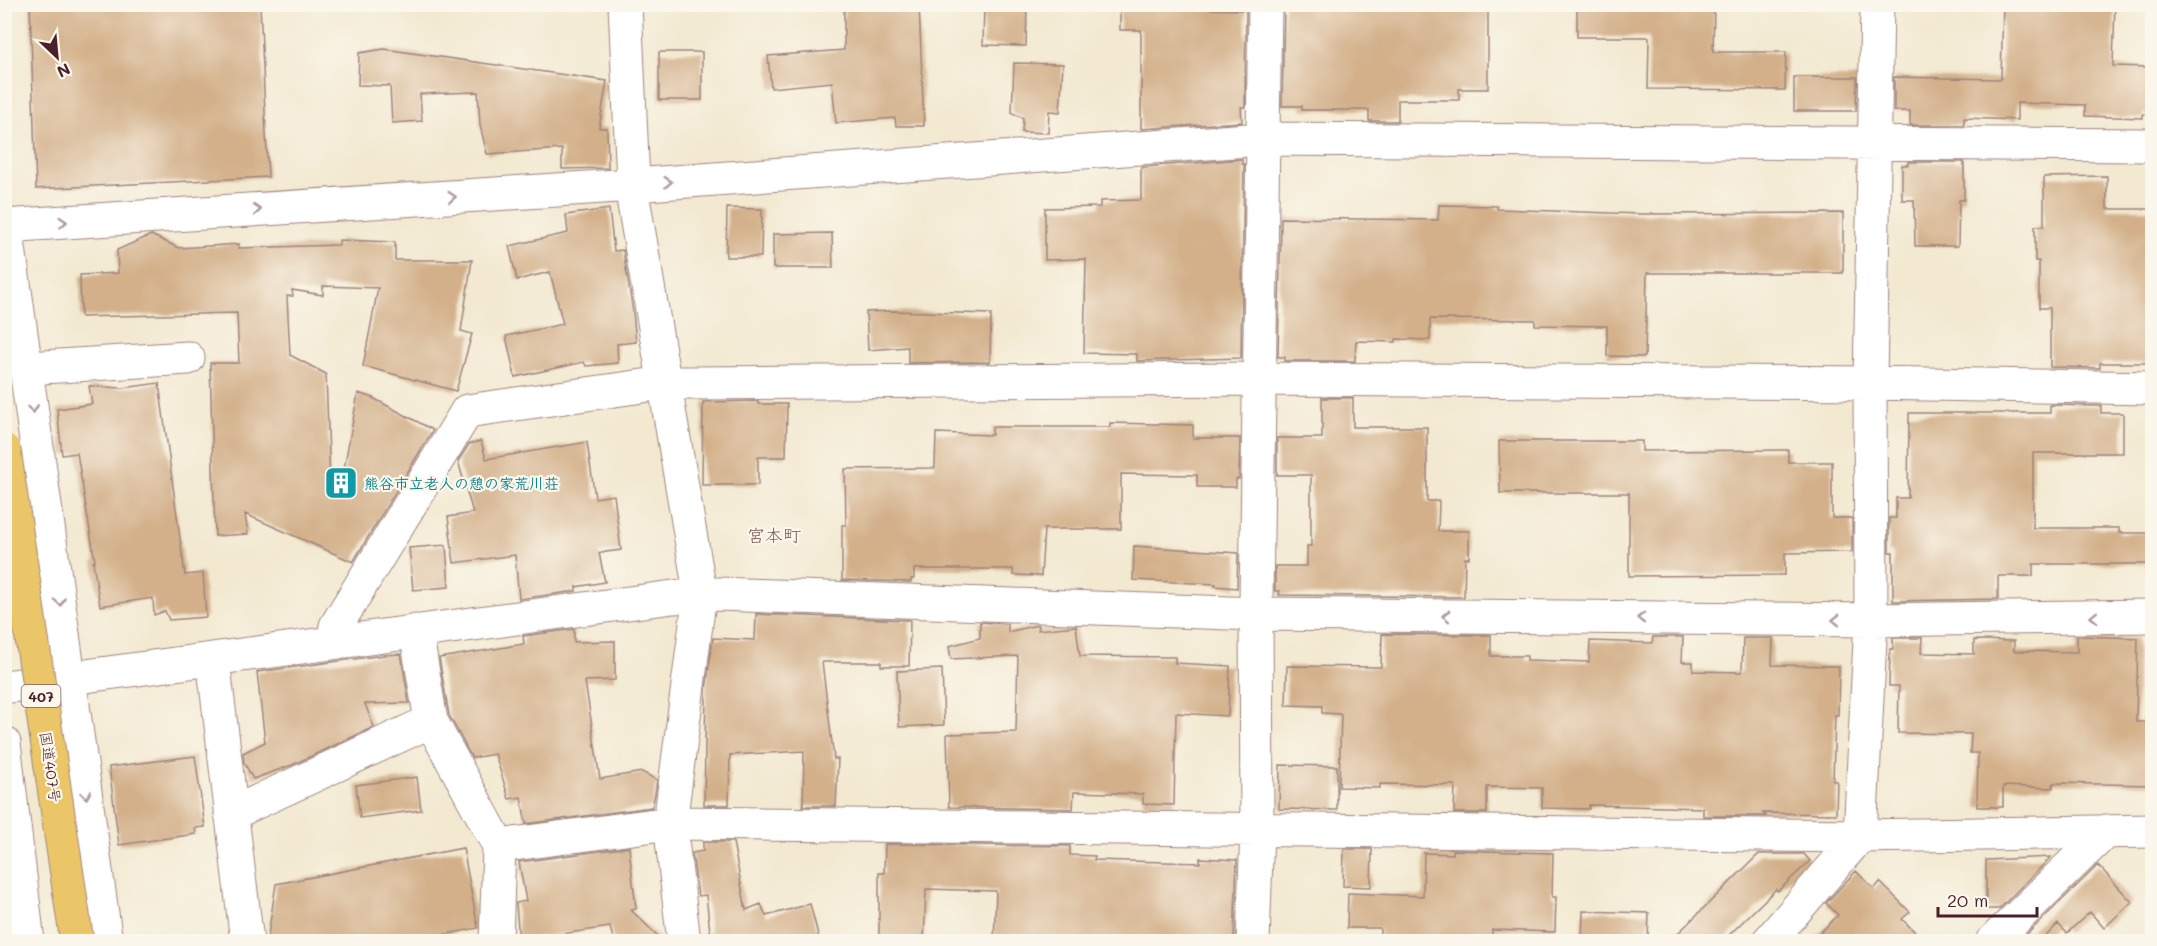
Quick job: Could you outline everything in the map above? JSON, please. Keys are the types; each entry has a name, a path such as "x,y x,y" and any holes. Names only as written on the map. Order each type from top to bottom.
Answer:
{"highway":[{"name":"国道407号","path":"4,450 77,942"}],"street":[{"path":"625,4 634,204 698,580 699,596 670,823 684,942"},
{"path":"1253,942 1257,829 1258,379 1265,4"},
{"path":"1768,942 1860,836 1871,620 1870,383 1877,4"},
{"path":"106,942 27,368 5,226 633,185 1262,139 2152,145"},
{"path":"27,368 188,358"},
{"path":"333,642 336,626 467,411 664,383 1258,379 1870,383 2152,388"},
{"path":"4,687 672,597 718,594 1256,614 1871,620 2152,616"},
{"path":"416,631 431,720 499,846 496,942"},
{"path":"213,659 246,942"},
{"path":"231,814 431,720"},
{"path":"4,743 28,942"},
{"path":"499,846 670,823 1860,836 2152,831"},
{"path":"1992,942 2106,831"}],"building":[{"path":"30,4 260,4 268,177 36,189"},
{"path":"844,4 881,4 881,8 919,5 924,126 896,126 895,118 836,123 832,82 771,88 768,56 844,50"},
{"path":"984,4 1027,4 1026,46 983,45"},
{"path":"1120,4 1208,6 1208,9 1246,10 1245,107 1241,107 1242,122 1141,129 1141,30 1120,30"},
{"path":"1284,4 1488,4 1488,89 1459,89 1459,100 1398,100 1398,121 1369,121 1369,110 1302,110 1302,106 1282,106"},
{"path":"1577,4 1714,4 1713,52 1786,52 1785,90 1648,89 1649,37 1577,37"},
{"path":"2003,4 2115,4 2113,66 2152,67 2152,114 2143,114 2143,118 2085,116 2085,105 2017,103 2017,120 1964,118 1964,125 1910,125 1910,111 1894,111 1894,77 2001,79"},
{"path":"384,49 607,81 599,128 607,128 608,168 562,169 562,149 487,154 480,125 478,92 420,94 422,121 392,123 390,86 358,85 359,53"},
{"path":"659,52 702,52 702,100 659,100"},
{"path":"1014,63 1063,64 1060,112 1049,111 1048,133 1022,132 1023,118 1012,113"},
{"path":"1794,77 1857,77 1856,111 1794,111"},
{"path":"1242,159 1242,164 1244,164 1241,358 1137,361 1137,354 1084,353 1086,259 1045,260 1045,208 1100,207 1100,201 1141,200 1141,167"},
{"path":"1908,162 1964,162 1964,200 1959,200 1958,246 1915,246 1914,200 1902,200 1902,165 1908,165"},
{"path":"2107,176 2107,209 2152,209 2152,363 2100,363 2100,368 2050,367 2050,308 2039,308 2039,261 2035,261 2035,226 2044,226 2044,177"},
{"path":"1439,205 1641,214 1843,213 1843,273 1647,273 1645,357 1607,356 1607,326 1535,325 1535,320 1430,319 1430,340 1356,341 1355,361 1285,361 1285,357 1278,357 1281,218 1438,220"},
{"path":"727,208 762,209 761,257 726,257"},
{"path":"609,209 614,251 623,250 636,342 617,344 618,363 586,366 584,362 515,377 506,336 563,324 550,272 517,280 509,246 568,233 566,215"},
{"path":"832,233 833,268 773,268 773,234"},
{"path":"151,235 179,248 239,244 239,248 339,245 339,240 395,242 395,260 472,260 461,331 472,334 456,391 363,366 378,288 323,286 323,295 292,290 293,296 287,296 290,355 326,374 330,484 341,485 358,393 373,398 433,430 353,562 245,514 248,534 215,536 210,363 239,363 237,313 81,317 80,275 118,273 117,250"},
{"path":"866,312 991,314 990,362 908,363 908,347 868,350"},
{"path":"159,383 185,575 203,573 206,617 169,620 165,611 154,615 153,598 100,606 77,453 62,455 57,409 92,404 89,386 123,388"},
{"path":"1322,398 1353,398 1353,427 1427,427 1427,501 1439,501 1438,531 1469,531 1469,558 1465,558 1464,597 1279,595 1280,591 1275,591 1275,566 1307,566 1307,546 1311,546 1311,475 1277,475 1277,438 1322,438"},
{"path":"758,401 758,404 787,404 786,457 758,457 758,485 702,485 703,402"},
{"path":"2050,405 2101,406 2101,413 2123,413 2123,453 2033,453 2033,528 2119,528 2119,533 2152,533 2152,564 2033,564 2033,576 1998,576 1998,599 1893,601 1893,552 1889,552 1889,518 1896,518 1896,498 1908,498 1909,413 2050,413"},
{"path":"1110,423 1193,425 1193,438 1240,438 1239,479 1236,479 1236,487 1197,487 1197,475 1121,474 1121,529 1044,529 1041,576 1013,575 1013,569 914,569 914,579 911,579 911,582 842,580 842,525 846,525 845,469 935,468 936,433 992,435 992,427 1110,427"},
{"path":"481,441 486,459 587,442 595,498 614,495 621,550 599,553 605,582 576,587 576,591 519,599 515,555 454,563 448,517 473,513 458,461 469,444"},
{"path":"1499,441 1642,441 1642,451 1788,450 1788,462 1832,462 1832,518 1852,518 1852,552 1785,553 1785,575 1629,576 1629,493 1500,493"},
{"path":"446,545 449,587 413,590 409,548"},
{"path":"1134,546 1238,553 1237,588 1215,586 1216,584 1133,580"},
{"path":"756,614 910,620 909,666 881,666 881,662 822,662 834,759 838,759 836,806 803,806 804,751 730,755 729,805 704,805 706,690 713,638 755,640"},
{"path":"980,622 1008,624 1008,632 1037,625 1039,625 1038,630 1076,626 1080,656 1175,657 1175,663 1230,666 1228,716 1176,713 1174,805 1143,804 1143,794 1074,792 1073,809 949,807 947,734 1016,732 1018,656 951,659 949,646 980,638"},
{"path":"574,629 574,642 615,641 615,680 585,681 600,779 642,772 657,780 652,807 526,824 521,797 509,799 495,754 472,758 449,715 439,658 524,644 523,636"},
{"path":"1382,634 1491,635 1491,656 1527,656 1527,660 1589,662 1590,641 1652,643 1653,637 1683,637 1682,662 1693,662 1693,671 1742,672 1743,638 1773,638 1772,665 1839,666 1833,781 1837,781 1836,814 1763,813 1766,816 1703,816 1703,808 1589,805 1589,809 1542,808 1542,788 1487,787 1487,813 1454,813 1455,785 1380,784 1380,788 1339,787 1341,714 1322,713 1322,706 1286,705 1287,666 1381,667"},
{"path":"2077,636 2138,638 2136,722 2152,722 2152,785 2053,783 2053,788 2003,786 2003,807 1977,807 1978,753 1970,753 1971,734 1898,733 1899,686 1889,686 1890,649 1893,649 1893,638 1922,638 1921,653 1974,654 1974,640 2014,641 2014,651 2077,652"},
{"path":"401,654 409,703 365,704 374,727 292,765 253,779 244,762 243,753 265,742 257,672"},
{"path":"942,669 944,725 899,727 897,671"},
{"path":"195,756 205,827 195,828 196,834 119,845 109,767"},
{"path":"1280,765 1337,766 1337,810 1279,809"},
{"path":"417,777 421,810 360,818 356,785"},
{"path":"703,842 733,842 746,910 761,904 766,916 810,904 820,942 705,942 704,934 710,932 706,895 698,896 692,853 703,851"},
{"path":"885,844 1070,846 1070,855 1095,856 1094,860 1200,863 1200,858 1237,860 1234,942 994,942 996,891 926,889 924,942 879,942 879,873 884,873"},
{"path":"629,847 636,909 631,910 664,942 614,942 610,927 519,940 516,903 526,901 519,862"},
{"path":"463,848 478,928 406,942 267,942 276,884"},
{"path":"1344,849 1372,849 1371,887 1343,886"},
{"path":"1453,850 1553,853 1552,897 1556,897 1555,932 1492,930 1492,942 1380,942 1380,928 1347,928 1348,893 1423,896 1424,853 1453,854"},
{"path":"1759,854 1804,854 1810,861 1778,891 1776,889 1722,942 1669,942"},
{"path":"2051,857 1999,909 1986,909 1986,860"},
{"path":"2098,865 2132,902 2104,928 2090,912 2067,933 2058,924 2040,942 2030,942 2025,936"},
{"path":"1856,871 1874,889 1880,882 1910,912 1902,919 1925,942 1811,942 1838,915 1826,903"},
{"path":"1583,911 1649,913 1648,942 1582,942"}],"place":[{"name":"熊谷市立老人の憩の家荒川荘","path":"341,483"}],"district":[{"name":"宮本町","path":"774,535"}]}
